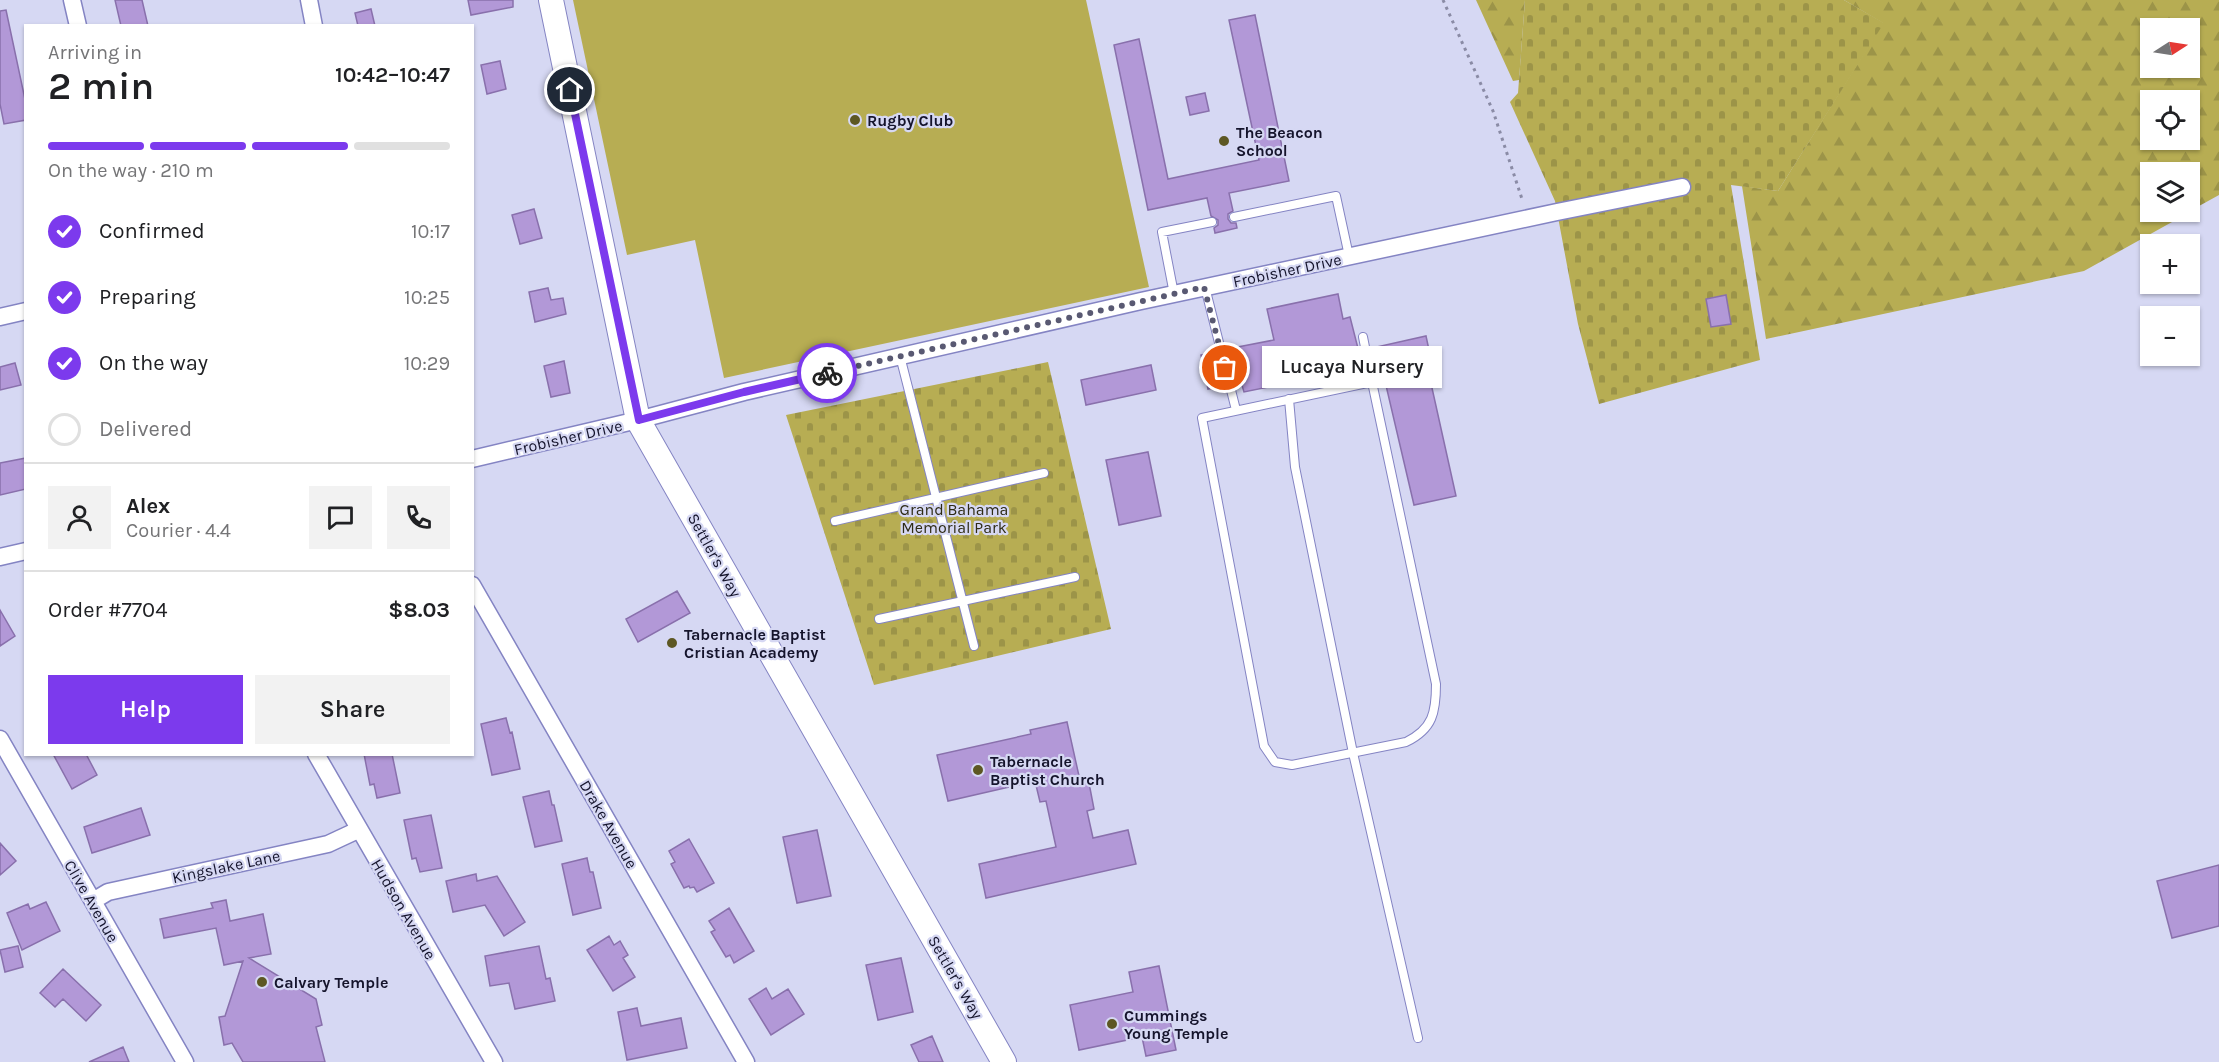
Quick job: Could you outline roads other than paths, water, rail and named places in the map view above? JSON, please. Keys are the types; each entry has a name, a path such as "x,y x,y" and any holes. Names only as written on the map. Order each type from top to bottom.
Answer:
{"main road":[{"name":"Settler's Way","path":"551,0 639,420 1004,1062"}],"street":[{"path":"72,0 78,24"},
{"path":"309,0 314,24"},
{"name":"Frobisher Drive","path":"474,459 639,420 744,392 1204,287 1682,187"},
{"path":"0,317 24,312"},
{"path":"0,557 24,551"},
{"name":"Drake Avenue","path":"474,588 746,1062"},
{"name":"Clive Avenue","path":"0,739 185,1062"},
{"name":"Hudson Avenue","path":"317,756 494,1062"},
{"name":"Kingslake Lane","path":"93,901 108,892 328,844 358,830"}],"lane":[{"path":"1234,217 1336,196 1349,256"},
{"path":"1174,294 1162,232 1212,222"},
{"path":"1204,287 1236,410"},
{"path":"1363,337 1436,684 1436,702 1431,720 1422,735 1406,742 1292,765 1275,762 1264,746 1202,418 1372,382"},
{"path":"900,356 974,646"},
{"path":"1289,399 1295,467 1353,753 1418,1038"},
{"path":"835,521 1044,473"},
{"path":"879,619 1075,577"}],"place":[{"name":"Rugby Club","path":"855,120"},
{"name":"The Beacon School","path":"1224,141"},
{"name":"Lucaya Nursery","path":"1225,368"},
{"name":"Tabernacle Baptist Cristian Academy","path":"672,643"},
{"name":"Tabernacle Baptist Church","path":"978,770"},
{"name":"Calvary Temple","path":"262,982"},
{"name":"Cummings Young Temple","path":"1112,1024"}],"park label":[{"name":"Grand Bahama Memorial Park","path":"954,518"}]}
